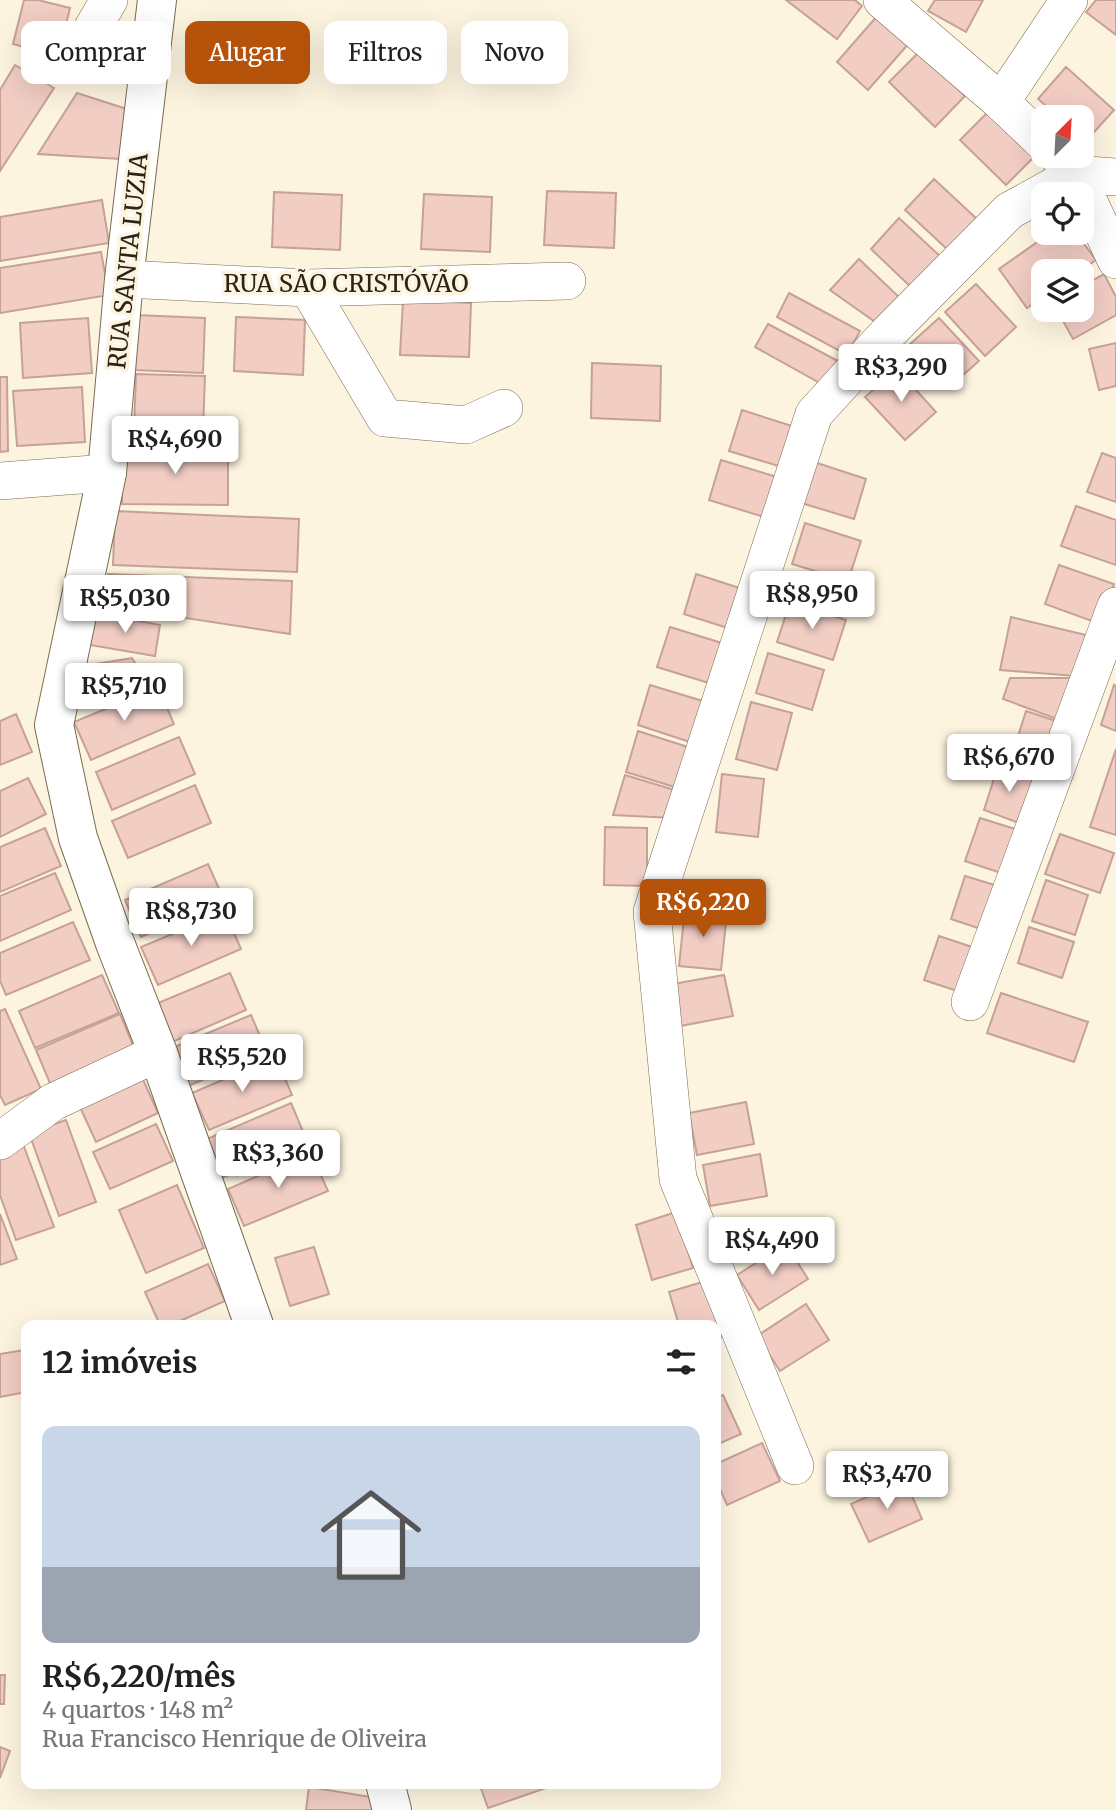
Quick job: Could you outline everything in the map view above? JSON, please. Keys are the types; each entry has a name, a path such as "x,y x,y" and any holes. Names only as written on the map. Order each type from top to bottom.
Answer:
{"street":[{"path":"96,21 109,0"},
{"name":"RUA SANTA LUZIA","path":"157,0 124,279 107,473 54,725 78,838 158,1053 252,1320"},
{"path":"883,0 1031,131"},
{"path":"1001,102 1069,0"},
{"path":"795,1466 678,1179 652,912 814,414 1009,211 1062,168"},
{"path":"1068,168 1116,261"},
{"path":"1078,168 1116,177"},
{"name":"RUA SÃO CRISTÓVÃO","path":"124,279 308,288 567,281"},
{"path":"308,288 385,418 466,425 504,408"},
{"path":"0,481 107,473"},
{"path":"970,1002 1116,606"},
{"path":"0,1141 53,1102 158,1053"},
{"path":"387,1789 392,1810"}],"building":[{"path":"24,0 38,0 70,8 67,21 21,21 21,46 13,44"},
{"path":"786,0 855,0 862,6 837,39"},
{"path":"935,0 983,0 966,32 928,11"},
{"path":"1096,0 1116,0 1116,35 1086,12"},
{"path":"878,15 910,42 868,90 837,62"},
{"path":"919,52 965,96 935,127 889,82"},
{"path":"15,65 21,69 21,84 47,84 54,88 0,171 0,90"},
{"path":"1066,67 1114,110 1094,132 1094,105 1045,105 1038,99"},
{"path":"77,93 133,111 120,159 38,154"},
{"path":"990,110 1031,150 1031,160 1006,185 960,140"},
{"path":"934,179 977,219 948,250 905,210"},
{"path":"547,191 616,193 614,248 544,245"},
{"path":"274,192 342,195 340,250 272,247"},
{"path":"424,194 492,197 490,252 421,249"},
{"path":"102,200 109,243 0,261 0,217"},
{"path":"899,218 942,258 913,289 871,249"},
{"path":"1033,245 1085,245 1096,260 1031,259 1031,305 1027,308 999,269"},
{"path":"101,252 109,295 0,313 0,268"},
{"path":"859,259 901,299 878,324 830,290"},
{"path":"1104,274 1116,297 1116,315 1073,339 1064,322 1094,322 1094,279"},
{"path":"976,284 1016,327 985,356 945,312"},
{"path":"789,293 860,331 847,355 777,317"},
{"path":"403,300 471,303 469,357 400,355"},
{"path":"136,315 205,318 203,373 134,370"},
{"path":"236,317 305,320 303,375 234,371"},
{"path":"88,318 92,373 23,378 20,323"},
{"path":"939,318 979,361 947,389 908,346"},
{"path":"768,324 838,361 825,386 755,347"},
{"path":"1116,343 1116,386 1099,390 1089,349"},
{"path":"592,363 661,366 660,421 591,418"},
{"path":"897,369 936,412 905,440 865,397"},
{"path":"136,374 205,376 203,431 134,428"},
{"path":"0,377 7,377 8,451 0,452"},
{"path":"82,387 85,442 17,446 13,391"},
{"path":"742,410 798,428 785,468 729,451"},
{"path":"122,446 228,448 228,505 122,504"},
{"path":"1102,453 1116,458 1116,502 1087,492"},
{"path":"721,460 777,477 764,517 709,500"},
{"path":"811,461 866,479 854,519 798,502"},
{"path":"1076,506 1116,520 1116,565 1061,546"},
{"path":"115,511 299,519 297,572 113,565"},
{"path":"805,523 861,541 848,581 792,564"},
{"path":"1059,565 1114,584 1100,624 1045,604"},
{"path":"108,574 292,581 290,634 107,606"},
{"path":"696,574 752,592 740,632 684,614"},
{"path":"790,602 846,620 833,660 777,642"},
{"path":"96,613 160,625 155,656 90,645"},
{"path":"1011,617 1090,636 1076,676 1000,670"},
{"path":"670,627 725,644 712,684 657,667"},
{"path":"768,653 824,670 812,710 756,693"},
{"path":"132,658 147,682 83,698 76,667"},
{"path":"1010,678 1072,678 1057,719 1003,699"},
{"path":"650,685 706,702 693,743 638,725"},
{"path":"1114,685 1116,686 1116,731 1101,725"},
{"path":"158,687 174,724 91,760 74,722"},
{"path":"751,702 792,713 777,770 736,759"},
{"path":"1026,711 1062,723 1048,767 1012,755"},
{"path":"16,714 32,752 0,765 0,721"},
{"path":"638,731 694,749 681,789 626,772"},
{"path":"179,737 195,774 112,810 96,772"},
{"path":"1116,749 1116,835 1090,827"},
{"path":"998,766 1034,778 1019,823 984,810"},
{"path":"722,774 764,779 758,837 716,832"},
{"path":"625,775 681,792 673,818 613,815"},
{"path":"28,778 46,814 0,837 0,791"},
{"path":"195,785 211,823 128,858 112,821"},
{"path":"980,818 1015,829 1001,873 965,861"},
{"path":"605,827 647,828 647,886 604,885"},
{"path":"45,828 61,866 0,892 0,847"},
{"path":"1060,834 1114,853 1100,893 1045,874"},
{"path":"208,864 225,902 141,937 125,900"},
{"path":"55,873 71,910 0,941 0,896"},
{"path":"965,876 1001,887 987,931 951,919"},
{"path":"1046,880 1088,895 1075,935 1032,921"},
{"path":"685,908 727,913 721,970 679,966"},
{"path":"225,912 241,949 158,985 141,947"},
{"path":"73,922 90,960 6,995 0,981 0,953"},
{"path":"1029,927 1074,942 1062,978 1018,963"},
{"path":"939,936 975,948 960,992 924,980"},
{"path":"230,973 246,1010 163,1046 146,1008"},
{"path":"102,975 119,1013 35,1048 19,1011"},
{"path":"724,975 733,1016 675,1027 667,985"},
{"path":"1001,993 1088,1022 1074,1062 987,1033"},
{"path":"5,1009 41,1089 5,1105 0,1095 0,1011"},
{"path":"120,1014 136,1052 52,1088 36,1050"},
{"path":"251,1015 267,1052 184,1088 167,1050"},
{"path":"276,1057 292,1095 209,1130 192,1093"},
{"path":"142,1077 158,1113 96,1142 79,1105"},
{"path":"746,1102 754,1144 697,1155 689,1113"},
{"path":"291,1103 307,1141 224,1177 207,1139"},
{"path":"66,1120 96,1202 59,1216 29,1133"},
{"path":"156,1124 173,1161 110,1189 93,1152"},
{"path":"23,1144 54,1227 16,1240 0,1195 0,1153"},
{"path":"311,1153 328,1191 244,1226 228,1189"},
{"path":"760,1154 767,1196 710,1206 703,1165"},
{"path":"177,1185 204,1248 146,1273 119,1210"},
{"path":"676,1212 693,1268 652,1280 636,1225"},
{"path":"0,1214 17,1259 0,1265"},
{"path":"786,1244 808,1279 759,1310 737,1275"},
{"path":"314,1247 329,1294 290,1306 275,1258"},
{"path":"208,1264 225,1301 182,1320 158,1320 145,1292"},
{"path":"709,1280 726,1336 721,1338 721,1320 677,1320 669,1292"},
{"path":"806,1304 829,1340 780,1371 757,1336"},
{"path":"21,1351 21,1393 0,1397 0,1354"},
{"path":"723,1395 741,1434 721,1443"},
{"path":"762,1443 780,1481 727,1505 721,1491 721,1462"},
{"path":"905,1480 922,1519 869,1542 851,1504"},
{"path":"0,1675 5,1675 4,1704 0,1704"},
{"path":"0,1747 10,1751 0,1778"},
{"path":"309,1789 377,1798 375,1810 306,1810"},
{"path":"481,1789 543,1789 488,1808"}]}
